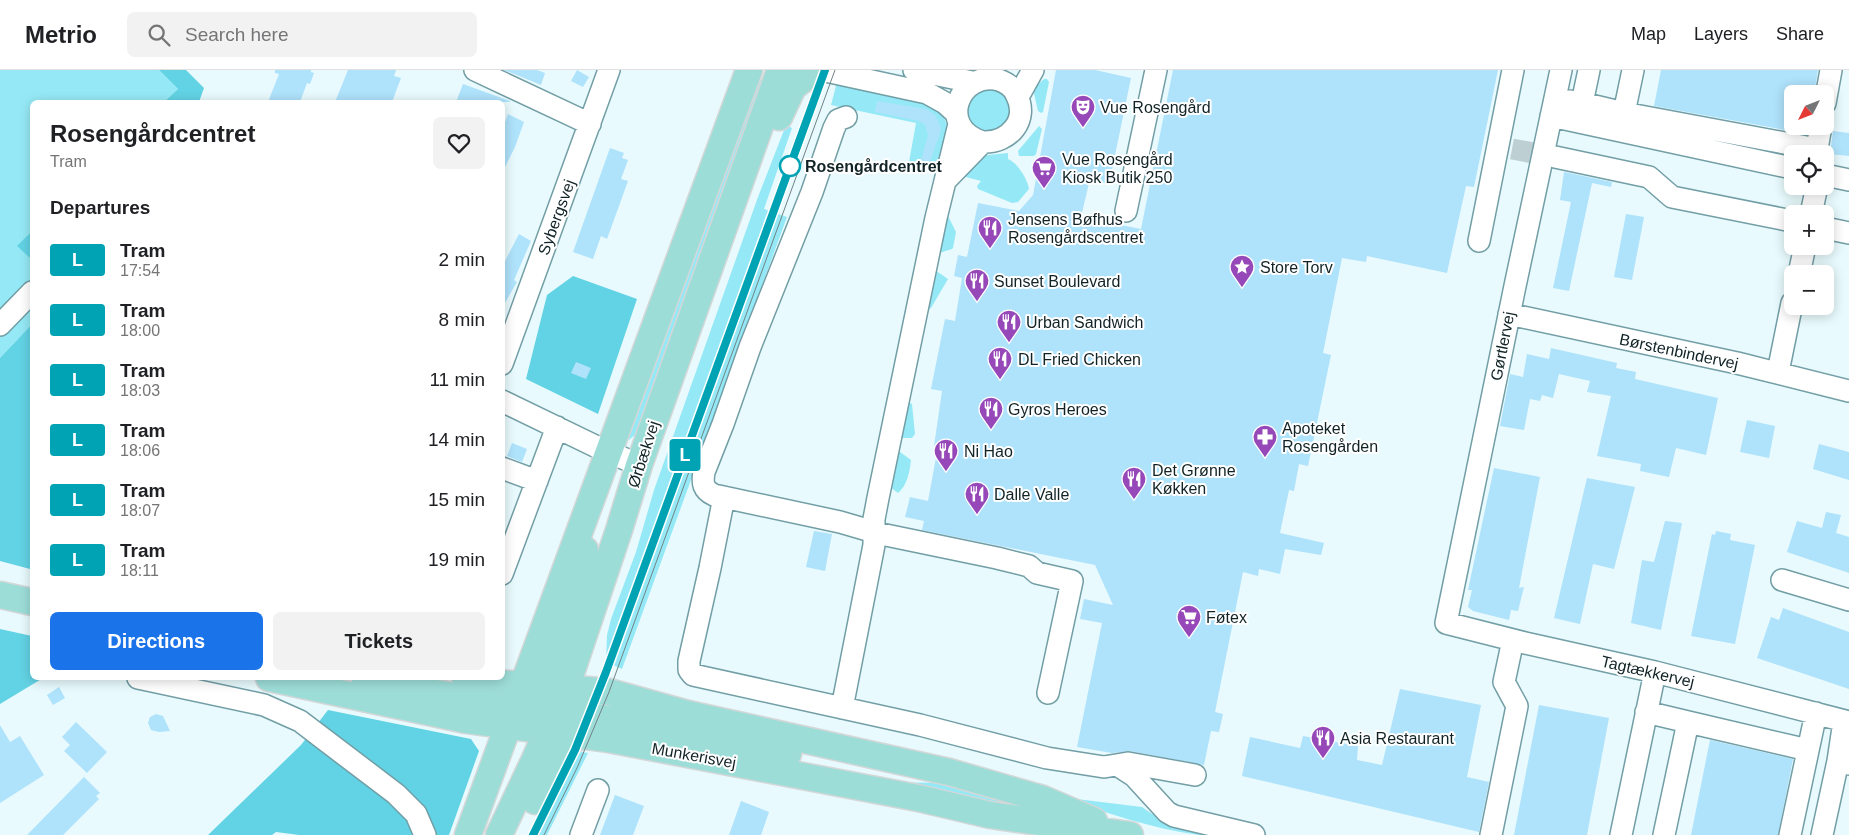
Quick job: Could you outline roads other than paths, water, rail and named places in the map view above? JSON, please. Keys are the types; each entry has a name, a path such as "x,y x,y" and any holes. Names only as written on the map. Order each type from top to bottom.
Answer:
{"main road":[{"name":"Ørbækvej","path":"499,835 532,706 583,576 588,512 749,70"},
{"name":"Ørbækvej","path":"468,835 619,530 639,465 780,70"},
{"path":"738,186 762,153 793,87 815,70"},
{"path":"532,706 512,678 579,502 609,452"},
{"path":"0,595 30,602"},
{"name":"Munkerisvej","path":"287,680 452,717 532,706 609,692 688,714 949,772 1043,798 1125,834"},
{"path":"359,680 532,706"},
{"name":"Munkerisvej","path":"470,680 532,706 582,736 806,776 918,798 990,815 1125,834"},
{"path":"486,835 532,706"},
{"path":"518,835 561,751 569,741 582,736"}],"street":[{"path":"475,70 590,124"},
{"name":"Sybergsvej","path":"505,356 609,70"},
{"path":"821,70 927,93 945,103 969,136 982,142 1004,138 1015,128 1020,113 1018,97 1009,76 972,82 914,70"},
{"path":"1018,97 1033,70"},
{"path":"1126,211 1156,70"},
{"path":"1479,241 1505,147 1512,70"},
{"name":"Gørtlervej","path":"1446,623 1560,70"},
{"path":"1582,103 1589,70"},
{"path":"1624,112 1633,70"},
{"path":"1828,85 1830,70"},
{"path":"842,708 874,545 877,505 958,119 958,98 961,92 972,82"},
{"path":"1553,107 1582,103 1817,149 1819,135"},
{"path":"1553,107 1784,166"},
{"path":"846,117 838,120 834,128 812,192 750,347 704,472 702,480 704,486 707,492 724,498 997,558 1029,566 1037,574 1072,581 1048,693"},
{"path":"946,179 982,142"},
{"path":"1555,157 1649,177 1672,197 1784,219"},
{"path":"1834,177 1849,180"},
{"path":"1834,230 1849,233"},
{"path":"0,325 30,294"},
{"name":"Børstenbindervej","path":"1509,314 1778,372 1849,392"},
{"path":"1778,372 1790,315"},
{"path":"505,402 639,465"},
{"path":"505,566 557,427"},
{"path":"505,469 537,480"},
{"path":"724,498 689,661 688,670 693,675 920,725 1027,754 1128,763 1195,775"},
{"path":"1782,580 1849,600"},
{"name":"Tagtækkervej","path":"1446,623 1655,672 1847,722"},
{"path":"1491,835 1517,706 1504,682 1513,640"},
{"path":"1621,835 1655,672"},
{"path":"147,680 264,705 300,721 396,794 416,814 425,835"},
{"path":"1646,712 1808,750"},
{"path":"1790,835 1816,713"},
{"path":"1664,835 1688,722"},
{"path":"1822,835 1843,763 1847,722"},
{"path":"1109,761 1134,776 1166,812 1174,816 1254,835"},
{"path":"581,835 598,790"}],"tunnel":[{"path":"1512,149 1555,157"}],"tram line":[{"path":"533,835 569,764 590,717 825,70"},
{"name":"L","path":"533,835 590,717 825,70"},
{"path":"544,835 577,768 609,692 835,70"}],"place":[{"name":"Vue Rosengård","path":"1083,128"},
{"name":"Rosengårdcentret","path":"790,166"},
{"name":"Vue Rosengård Kiosk Butik 250","path":"1044,189"},
{"name":"Jensens Bøfhus Rosengårdscentret","path":"990,249"},
{"name":"Store Torv","path":"1242,288"},
{"name":"Sunset Boulevard","path":"977,302"},
{"name":"Urban Sandwich","path":"1009,343"},
{"name":"DL Fried Chicken","path":"1000,380"},
{"name":"Gyros Heroes","path":"991,430"},
{"name":"Apoteket Rosengården","path":"1265,458"},
{"name":"Ni Hao","path":"946,472"},
{"name":"Det Grønne Køkken","path":"1134,500"},
{"name":"Dalle Valle","path":"977,515"},
{"name":"Føtex","path":"1189,638"},
{"name":"Asia Restaurant","path":"1323,759"}]}
